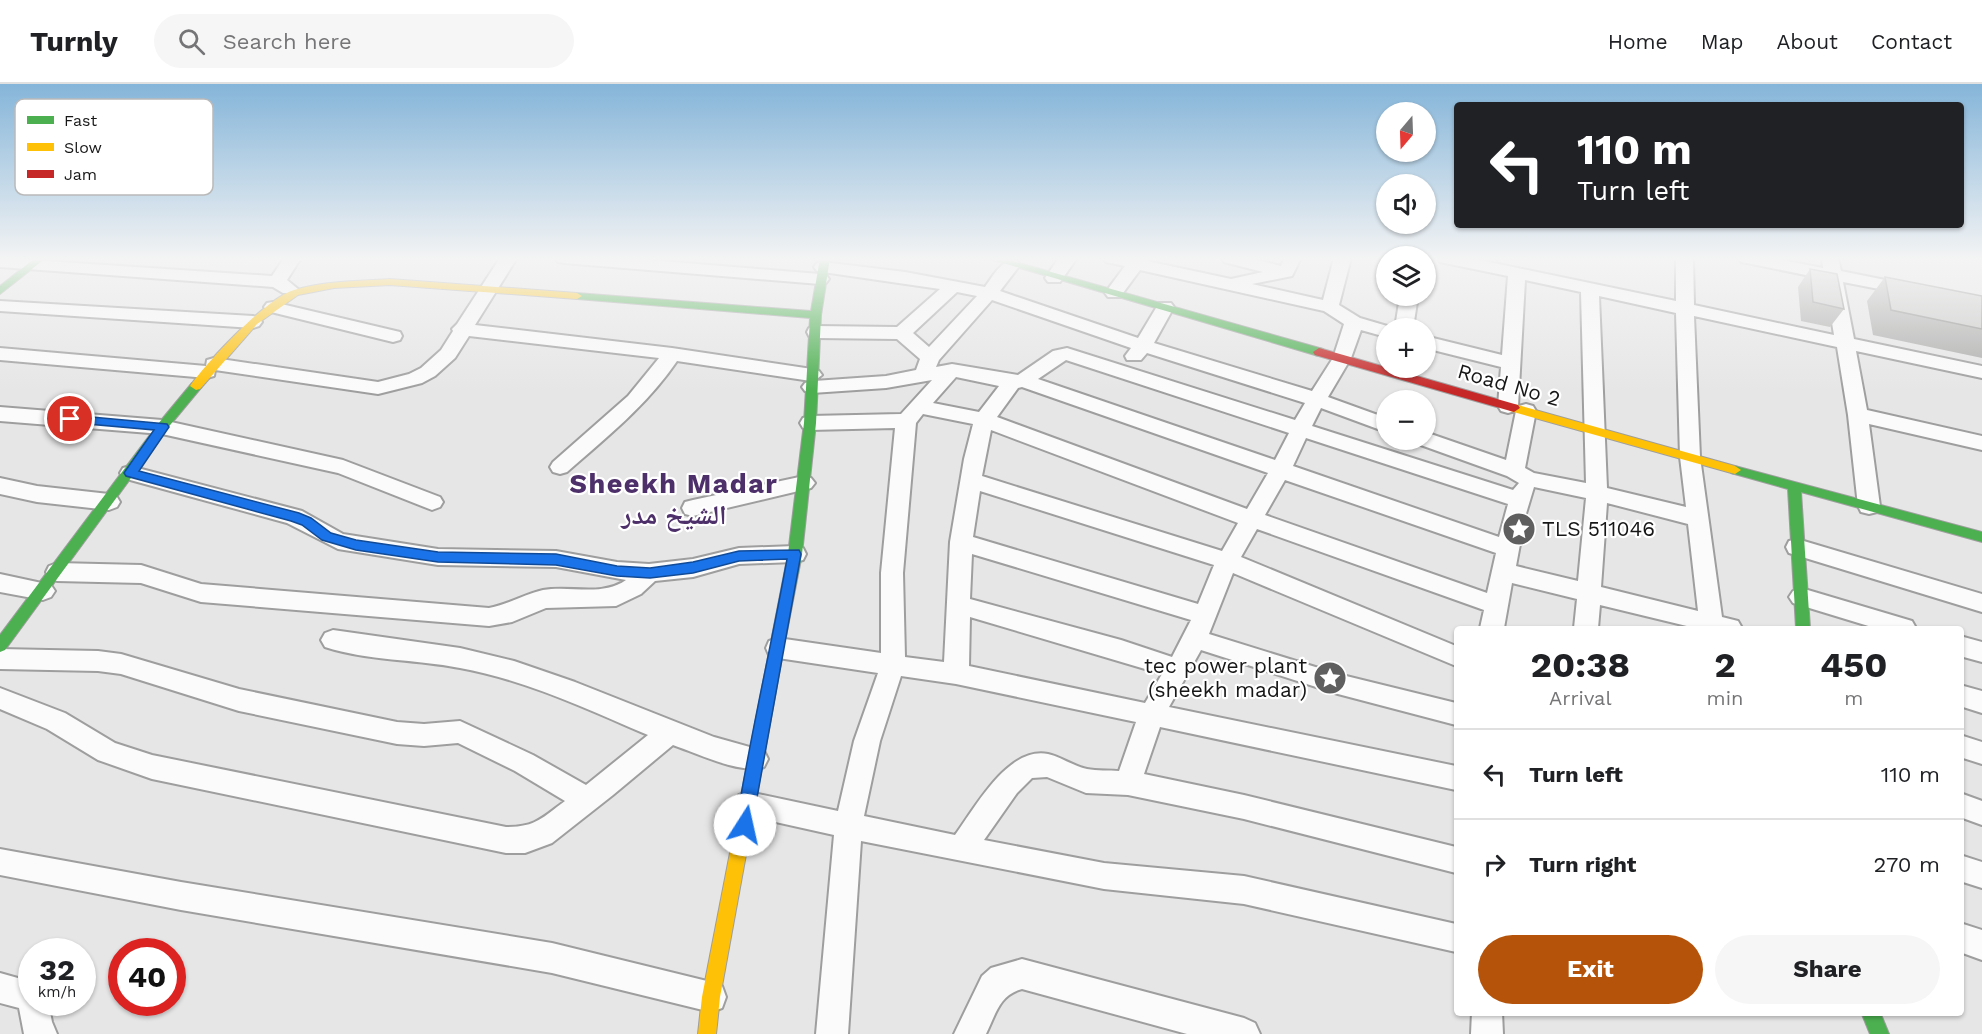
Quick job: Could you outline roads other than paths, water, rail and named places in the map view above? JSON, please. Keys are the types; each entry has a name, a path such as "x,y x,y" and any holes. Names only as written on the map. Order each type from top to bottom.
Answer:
{"street":[{"path":"0,646 109,502 162,427 210,368 253,322 280,302"},
{"path":"0,354 210,368 378,388 415,379 440,362 448,354 479,302"},
{"path":"617,302 902,333 927,367"},
{"path":"707,1034 711,997 795,554 810,423 819,302"},
{"path":"902,333 936,302"},
{"path":"927,367 981,302"},
{"path":"1016,302 1143,346 1318,400 1376,421"},
{"name":"Road No 2","path":"1148,302 1593,431 1982,537"},
{"path":"1311,302 1330,307 1354,322 1376,328"},
{"path":"1330,307 1331,302"},
{"path":"1493,626 1519,500 1521,475 1517,409 1511,363 1515,302"},
{"path":"1586,626 1597,493 1593,431 1590,302"},
{"path":"1662,302 1982,372"},
{"path":"1685,302 1690,457 1698,518 1718,626"},
{"path":"1838,302 1858,415 1869,506"},
{"path":"0,306 253,322"},
{"path":"273,307 393,336"},
{"path":"1121,370 1143,346 1165,307"},
{"path":"1128,783 1152,714 1176,668 1195,639 1227,561 1281,470 1300,429 1342,358 1354,322"},
{"path":"461,329 672,354 812,381 886,382 927,367 1017,382 1509,549"},
{"path":"1436,345 1511,363"},
{"path":"560,467 640,395 660,374 672,354"},
{"path":"956,674 961,542 974,459 984,420 1017,382 1063,354 1121,370 1519,500"},
{"path":"832,1034 849,824 867,741 893,664 892,573 913,414 952,370"},
{"path":"0,414 162,427 343,467 432,502"},
{"path":"810,423 913,414 984,420 1251,519 1498,606"},
{"path":"1858,415 1982,443"},
{"path":"1436,443 1521,475 1698,518"},
{"path":"130,473 284,514 306,522 326,537 356,545 438,557 556,559 617,571 650,573 693,567 739,556 795,554"},
{"path":"972,481 1227,561 1454,655"},
{"path":"693,508 804,483"},
{"path":"1794,485 1803,626"},
{"path":"0,486 37,494 109,502"},
{"path":"961,542 1204,615"},
{"path":"1797,547 1982,603"},
{"path":"57,572 141,574 201,593 489,617 512,612 544,599 616,597 633,588 650,573"},
{"path":"1505,572 1714,626"},
{"path":"0,583 43,591"},
{"path":"1801,597 1897,626"},
{"path":"958,605 1086,640 1176,668"},
{"path":"1195,639 1338,684 1454,713"},
{"path":"333,640 351,645 460,658 508,669 547,681 713,748 755,759"},
{"path":"1964,647 1982,652"},
{"path":"778,648 956,674 1454,778"},
{"path":"0,659 98,661 121,664 239,700 397,733 424,735 447,731 460,732 524,764 587,800"},
{"path":"1964,696 1982,702"},
{"path":"0,698 56,721 107,752 152,767 506,840 525,840 542,834 670,732"},
{"path":"1964,747 1982,753"},
{"path":"962,849 1008,785 1027,766 1048,766 1086,781 1128,783 1244,807 1454,860"},
{"path":"749,804 1104,876 1244,890 1454,938"},
{"path":"1964,807 1982,813"},
{"path":"0,862 181,896 552,958 711,997"},
{"path":"1964,869 1982,875"},
{"path":"970,1034 993,987 1002,979 1022,974 1244,1034"},
{"path":"0,988 18,993"},
{"path":"35,1016 37,1028 41,1034"},
{"path":"1487,1016 1487,1034"},
{"path":"1872,1016 1880,1034"}],"place":[{"name":"TLS 511046","path":"1519,529"},
{"name":"tec power plant (sheekh madar)","path":"1330,678"}],"district":[{"name":"Sheekh Madar الشيخ مدر","path":"674,500"}]}
